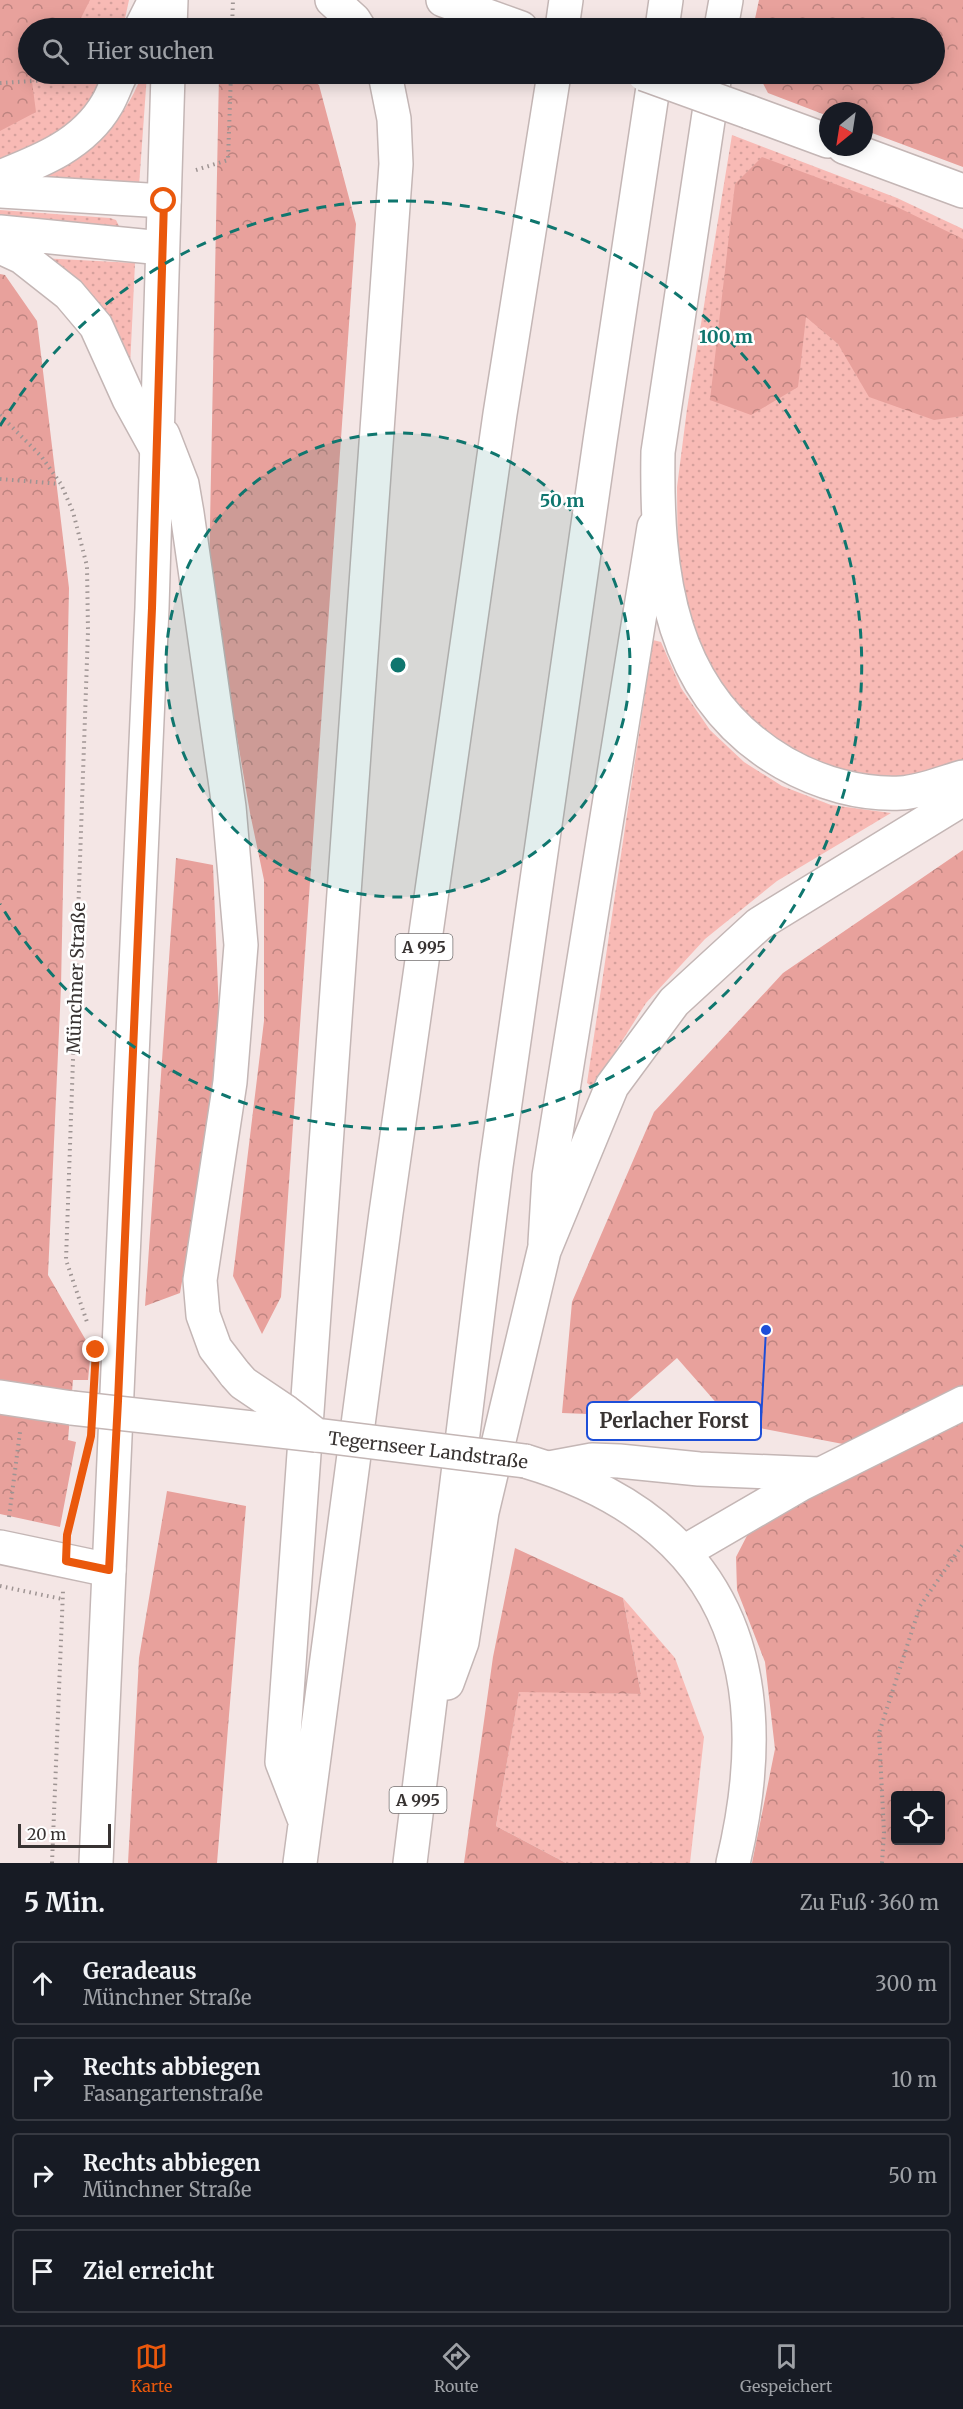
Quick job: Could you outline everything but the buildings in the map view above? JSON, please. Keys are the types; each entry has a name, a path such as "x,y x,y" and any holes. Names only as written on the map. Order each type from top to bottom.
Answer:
{"main road":[{"path":"146,18 154,0"},
{"path":"170,18 171,0"},
{"path":"332,0 352,18"},
{"path":"563,18 566,0"},
{"path":"663,18 666,0"},
{"path":"723,18 726,0"},
{"path":"452,2 494,18"},
{"path":"0,177 51,157 85,132 107,105 116,84"},
{"path":"96,1863 150,656 168,84"},
{"path":"305,1823 282,1762 396,164 394,119 387,84"},
{"name":"A 995","path":"300,1863 391,1178 500,414 552,84"},
{"name":"A 995","path":"410,1863 496,1166 598,452 653,84"},
{"path":"672,84 819,138"},
{"path":"713,84 658,452 657,509 667,595 689,662 707,695 731,723 763,751 796,770 834,785 867,791 903,793 963,777"},
{"path":"868,156 963,191"},
{"path":"0,191 164,201"},
{"path":"0,232 162,248"},
{"path":"0,247 22,257 69,294 96,326 129,399 157,435 182,484 229,807 241,945 230,1083 200,1280 203,1315 215,1348 243,1383 316,1435"},
{"path":"544,1251 549,1176 657,509"},
{"path":"427,1738 462,1642 482,1512 544,1251 612,1086 674,1002 759,924 963,799"},
{"name":"Tegernseer Landstraße","path":"0,1397 72,1408 525,1461 549,1468 591,1473 684,1552 710,1584 730,1624 745,1676 751,1718 742,1828 734,1863"},
{"path":"684,1552 811,1479 963,1403"},
{"path":"591,1473 619,1461 811,1479"},
{"path":"0,1547 109,1570"}],"path":[{"path":"232,18 233,0"},
{"path":"0,83 18,82"},
{"path":"228,160 231,84"},
{"name":"Münchner Straße","path":"0,414 40,456 61,484 73,512 87,566 87,643 66,1260 89,1328"},
{"path":"0,480 61,484"},
{"path":"11,1500 22,1422"},
{"path":"52,1863 67,1535 80,1480"},
{"path":"882,1863 884,1832 879,1733 920,1606 963,1544"},
{"path":"0,1586 63,1599"}],"shaded area":[{"path":"0,0 129,0 125,18 18,18 18,84 105,84 102,92 67,131 0,160"},
{"path":"138,84 146,84 139,186 37,181 71,160 100,137 113,124"},
{"path":"732,135 897,198 963,229 963,764 940,773 880,779 840,772 802,757 741,713 698,654 678,588 677,487 687,409"},
{"path":"0,210 110,218 116,220 119,226 115,230 0,222"},
{"path":"40,258 135,263 130,367"},
{"path":"653,640 661,642 681,688 710,730 744,762 782,786 831,805 891,813 777,881 705,939 646,1003 593,1087 587,1083"},
{"path":"623,1598 675,1658 704,1737 690,1863 566,1863 496,1826 519,1691 641,1694"}],"green space":[{"path":"0,0 90,0 81,18 18,18 18,84 32,84 36,112 0,131"},
{"path":"759,0 963,0 963,167 873,133 873,102 819,102 819,113 768,93 763,84 945,84 945,18 755,18"},
{"path":"219,84 318,84 356,224 281,1297 262,1334 233,1276 264,1021 264,880 250,813 209,574"},
{"path":"762,157 897,207 963,239 963,416 934,420 869,397 838,344 806,317 798,387 751,415 710,400 735,184"},
{"path":"0,274 5,275 37,321 69,588 61,987 48,1275 91,1349 88,1380 73,1380 68,1440 76,1442 60,1527 0,1514"},
{"path":"963,850 963,1863 752,1863 775,1749 765,1662 737,1590 736,1557 753,1524 858,1473 843,1444 734,1423 677,1358 612,1415 562,1413 572,1302 654,1112 783,973"},
{"path":"176,858 213,865 221,1062 180,1293 145,1306"},
{"path":"167,1491 246,1506 217,1863 128,1863 139,1658"},
{"path":"515,1548 623,1598 641,1694 519,1692 496,1826 566,1863 464,1863 493,1657"}],"place":[{"name":"Perlacher Forst","path":"766,1330"}],"route":[{"path":"96,1350 91,1436 67,1535 66,1561 109,1570 152,608 164,201"}]}
